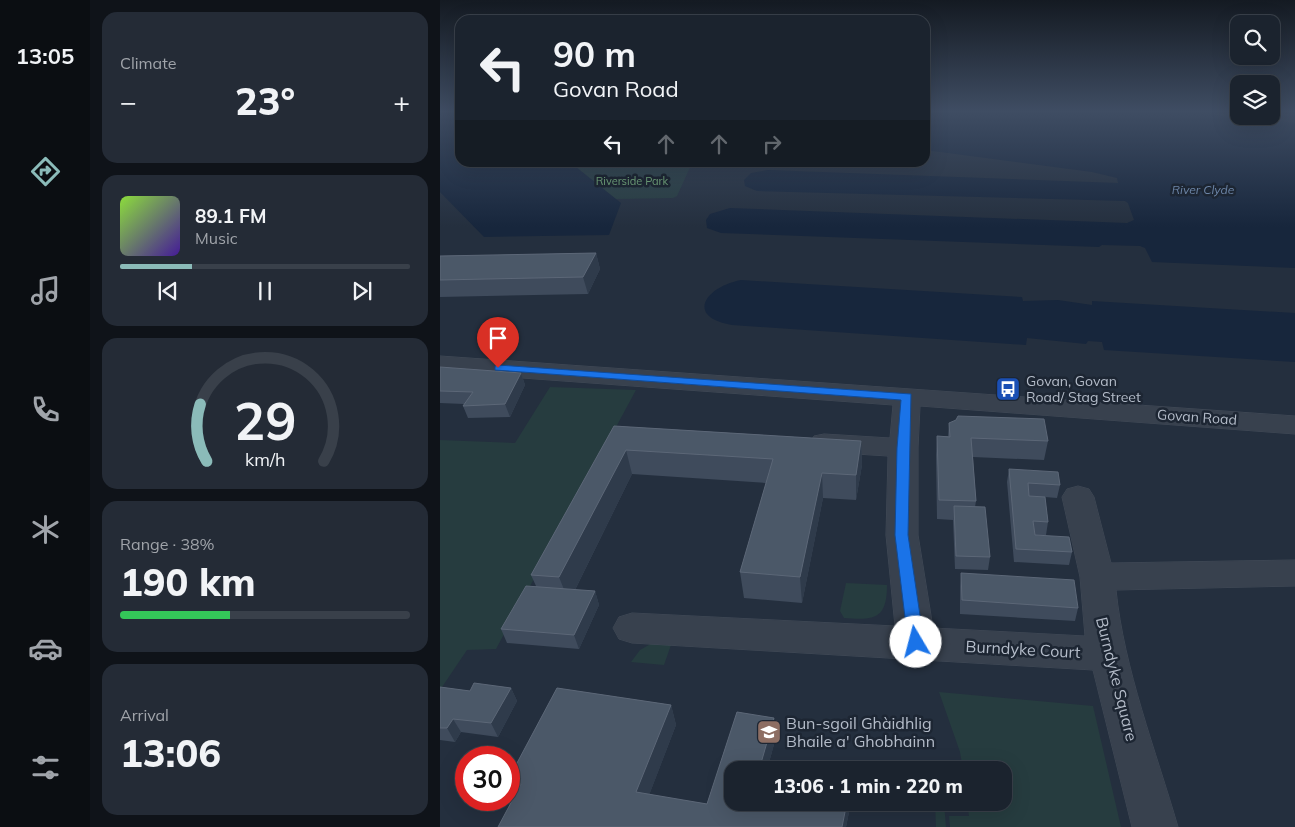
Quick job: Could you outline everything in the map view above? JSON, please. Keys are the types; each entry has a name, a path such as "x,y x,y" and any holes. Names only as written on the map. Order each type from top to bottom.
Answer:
{"street":[{"name":"Govan Road","path":"440,364 1295,425"},
{"path":"907,397 903,448 902,535 916,642"},
{"path":"795,441 903,448"},
{"name":"Burndyke Square","path":"1078,497 1097,577 1101,624 1155,827"},
{"path":"1097,577 1295,573"},
{"name":"Burndyke Court","path":"632,628 916,642 1108,654"}],"green space":[{"name":"Riverside Park","path":"576,167 690,167 677,196 673,198 615,199"},
{"path":"550,387 636,390 496,649 467,650 440,690 440,440 515,443"},
{"path":"846,583 887,585 886,597 881,611 871,618 844,618 840,611"},
{"path":"654,642 672,642 664,665 631,662 640,650"},
{"path":"939,692 1093,706 1121,827 950,827 949,816 969,816 968,811 1012,811 1012,761 962,761"},
{"path":"935,811 945,811 946,827 936,827"}],"water":[{"path":"440,151 455,151 455,167 576,167 621,203 609,235 484,237 440,192"},
{"name":"River Clyde","path":"930,151 1295,151 1295,268 1152,262 1145,248 1140,246 1102,245 1099,247 721,233 707,228 706,220 710,214 730,208 1127,223 1134,220 1128,203 1125,201 757,191 745,186 744,180 751,173 768,170 1118,183 1117,178 1092,172"},
{"path":"741,280 1022,297 1023,301 1058,300 1092,305 1092,301 1295,313 1295,362 1104,350 1102,342 1088,341 1086,344 1027,338 1026,345 732,325 717,321 709,316 705,309 705,302 710,295 728,284"}],"building":[{"path":"596,253 583,277 440,280 440,256"},
{"path":"440,367 521,373 505,404 463,406 473,392 440,391"},
{"path":"958,416 1044,419 1048,441 971,438 976,501 939,500 937,436 950,437 949,423 956,420"},
{"path":"614,426 861,441 856,475 822,473 800,577 740,572 773,459 626,450 559,577 531,575"},
{"path":"1009,469 1058,472 1060,485 1028,483 1029,496 1045,497 1048,522 1033,521 1035,535 1069,537 1072,552 1016,549"},
{"path":"954,506 985,507 990,557 956,556"},
{"path":"961,573 1074,580 1078,608 962,600"},
{"path":"526,586 595,591 574,635 501,629"},
{"path":"474,683 511,688 491,723 453,719 447,728 440,728 440,687 470,691"},
{"path":"557,688 671,705 636,792 707,804 737,712 774,718 762,761 724,761 724,811 845,811 842,827 498,827 507,811 520,811 520,757"}],"place":[{"name":"Govan, Govan Road/ Stag Street","path":"1008,389"},
{"name":"Bun-sgoil Ghàidhlig Bhaile a' Ghobhainn","path":"769,732"}],"route":[{"path":"498,368 907,397 903,448 902,535 916,642"}]}
